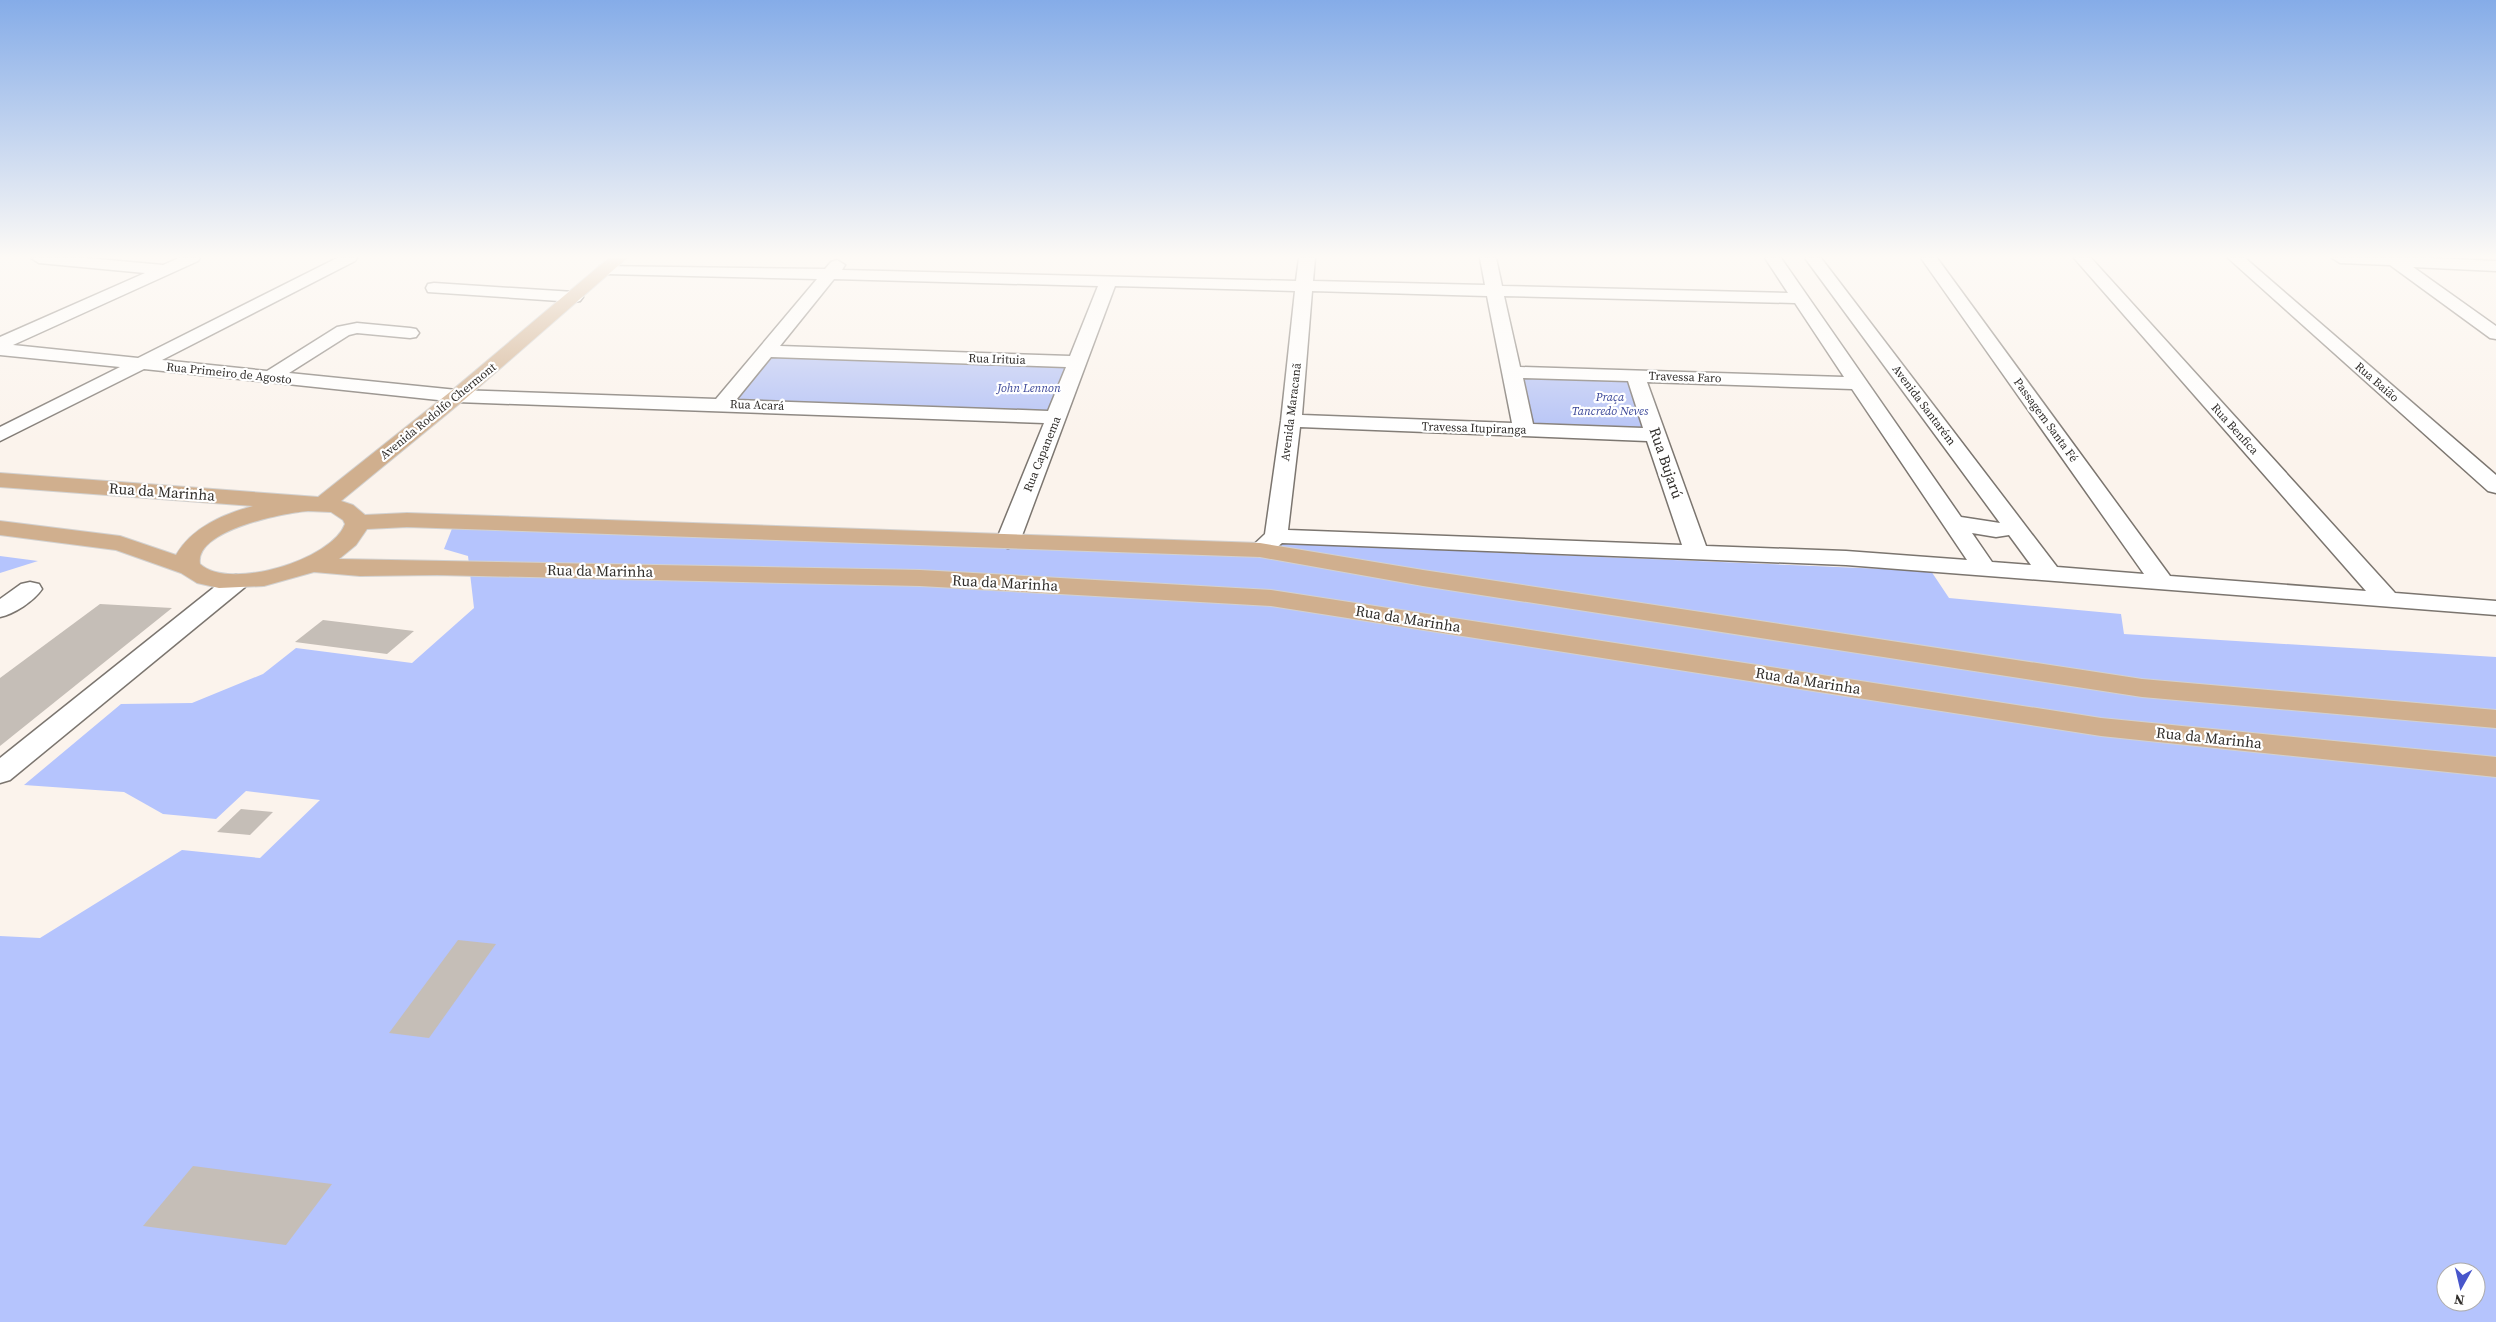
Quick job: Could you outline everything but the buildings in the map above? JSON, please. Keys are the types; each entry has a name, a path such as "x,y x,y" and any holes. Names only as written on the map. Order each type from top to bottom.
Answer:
{"main road":[{"name":"Avenida Rodolfo Chermont","path":"323,504 458,396 547,320"},
{"name":"Rua da Marinha","path":"0,480 323,504"},
{"path":"0,528 120,543 189,568 195,574 205,579 236,582 275,576 312,564 341,547 355,530 356,522 353,515 346,510 323,504 272,508 220,527 207,535 193,548 187,561 189,568"},
{"path":"356,522 407,520 1008,541 1268,543 1423,578 2142,688 2496,719"},
{"name":"Rua da Marinha","path":"312,564 360,568 437,567 920,578 1271,598 2101,727 2496,767"}],"street":[{"path":"0,344 54,320"},
{"path":"0,434 224,320"},
{"path":"723,403 792,320"},
{"name":"Rua Capanema","path":"1008,541 1094,320"},
{"name":"Avenida Maracanã","path":"1268,543 1291,421 1302,320"},
{"path":"1501,320 1524,430"},
{"path":"1814,320 1985,569"},
{"name":"Avenida Santarém","path":"1860,320 2051,575"},
{"name":"Passagem Santa Fé","path":"1973,320 2163,583"},
{"name":"Rua Benfica","path":"2137,320 2388,600"},
{"name":"Rua Baião","path":"2306,320 2496,486"},
{"path":"2476,320 2496,334"},
{"path":"270,377 344,331 351,329 410,333"},
{"name":"Rua Primeiro de Agosto","path":"0,349 458,396"},
{"name":"Rua Irituia","path":"766,351 1078,362"},
{"name":"Travessa Faro","path":"1512,372 1858,383"},
{"name":"Rua Bujarú","path":"1635,375 1696,551"},
{"name":"Rua Acará","path":"458,396 723,403 1057,417"},
{"name":"Travessa Itupiranga","path":"1291,421 1657,435"},
{"path":"1953,523 1996,530 2016,527"},
{"path":"1268,543 1696,551 1846,558 2496,608"},
{"path":"0,773 236,582"},
{"path":"0,610 30,589"}],"green space":[{"name":"John Lennon","path":"766,351 1078,362 1057,417 723,403"},
{"name":"Praça Tancredo Neves","path":"1513,372 1635,375 1657,435 1524,430"}],"shaded area":[{"path":"455,521 1275,543 1931,571 1949,598 2121,614 2124,634 2496,657 2496,1322 0,1322 0,936 40,938 182,850 260,858 320,800 246,791 216,819 163,814 124,792 24,785 121,704 192,703 263,674 296,648 412,663 474,608 468,556 444,549"},
{"path":"0,556 38,561 0,573"}]}
